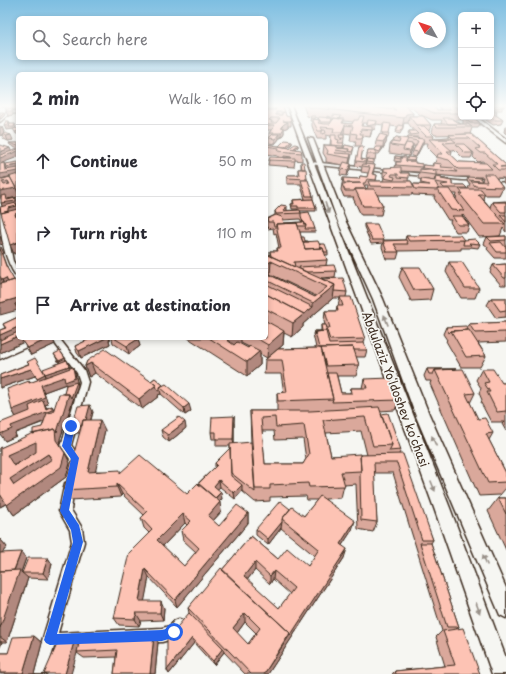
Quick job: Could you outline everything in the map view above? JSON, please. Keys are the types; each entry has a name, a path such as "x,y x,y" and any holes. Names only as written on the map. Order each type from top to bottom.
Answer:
{"main road":[{"name":"Abdulaziz Yoʻldoshev koʻchasi","path":"302,136 312,160 378,299 422,414 506,609"},
{"name":"Abdulaziz Yoʻldoshev koʻchasi","path":"312,160 332,222 442,508 502,674"}],"street":[{"path":"312,160 462,179 506,180"},
{"path":"0,213 10,261 16,272"},
{"path":"10,261 16,259"},
{"path":"0,356 35,340"},
{"path":"39,674 78,542 76,528 65,511 75,458 66,446 84,382 81,372 57,340"},
{"path":"50,640 162,636 174,632 189,615"}],"building":[{"path":"271,136 277,136 275,139 269,138"},
{"path":"331,136 336,136 336,139 339,140 338,143 344,143 343,146 331,145"},
{"path":"379,136 387,136 384,142 376,141"},
{"path":"450,136 474,136 506,165 500,167 506,167 506,170 498,170 492,164 497,164 485,153 481,153 476,149 480,148 469,138 452,138"},
{"path":"396,137 408,139 404,147 390,145 392,142 399,143 400,140 394,139"},
{"path":"408,137 424,139 418,152 413,151 418,141 407,139"},
{"path":"449,137 450,139 435,138"},
{"path":"429,139 452,139 456,142 443,143 452,151 447,151 459,162 486,163 492,169 458,169 449,160 437,157 438,154 443,154"},
{"path":"285,140 292,141 285,147 279,146"},
{"path":"406,143 413,144 410,151 403,150"},
{"path":"268,144 301,150 302,153 278,151 279,148 268,146"},
{"path":"295,144 298,145 293,149 289,148"},
{"path":"456,144 464,144 473,153 465,153"},
{"path":"0,145 10,148 0,152"},
{"path":"324,145 349,149 348,152 336,150 335,153 351,154 350,158 327,154 328,151"},
{"path":"345,145 354,147 352,152 348,151 349,149 338,148 344,148"},
{"path":"359,147 363,147 361,159 366,160 365,162 356,161"},
{"path":"377,147 382,147 380,152 374,150"},
{"path":"16,150 16,152 0,158 0,155"},
{"path":"368,150 376,150 376,154 367,154"},
{"path":"284,156 292,157 292,158 284,158"},
{"path":"395,156 402,157 401,159 395,158"},
{"path":"270,157 295,158 295,161 269,160"},
{"path":"401,157 406,157 406,161 415,161 415,163 422,164 422,167 396,165 396,162 401,162"},
{"path":"408,157 415,158 414,161 406,161"},
{"path":"367,159 374,160 374,163 366,162"},
{"path":"16,162 16,165 6,167 5,164"},
{"path":"301,162 304,162 305,169 302,169"},
{"path":"344,162 351,164 348,170 341,169"},
{"path":"4,163 5,170 16,168 16,171 0,174 0,164"},
{"path":"433,163 442,164 441,167 454,168 457,172 423,168 423,165 433,166"},
{"path":"363,164 375,165 372,174 377,175 376,180 367,179 365,183 363,183 366,189 345,191 342,184 361,183 344,183 343,178 359,179 360,176 367,177 370,167 362,166"},
{"path":"401,167 401,173 409,173 409,178 398,177 398,174 392,174 391,176 395,177 394,180 384,178 388,172 384,171 384,168"},
{"path":"298,169 306,169 307,179 288,178 287,175 299,175"},
{"path":"420,169 436,171 436,175 420,173"},
{"path":"484,174 493,174 503,187 475,186 471,181 487,182"},
{"path":"16,175 16,188 10,177 2,179"},
{"path":"436,176 442,177 441,179 452,181 452,185 464,185 467,188 444,188 441,185 448,184 435,182 439,189 437,190 415,189 413,184 430,185 421,183 421,179 435,181"},
{"path":"10,177 16,188 0,191 0,179","holes":["8,181 10,184 4,185 2,182"]},
{"path":"468,177 480,178 482,181 469,180"},
{"path":"301,180 308,180 313,196 306,196"},
{"path":"368,181 411,181 414,187 370,186"},
{"path":"355,189 374,189 383,206 363,206"},
{"path":"437,189 449,189 464,211 451,210"},
{"path":"459,189 481,189 485,194 478,194 505,224 484,224 460,194 463,194"},
{"path":"6,195 7,200 16,198 16,201 1,203 1,196"},
{"path":"313,199 316,208 298,208 298,206 292,206 291,204 294,204 293,200"},
{"path":"492,202 506,202 506,212 501,212"},
{"path":"16,203 16,206 8,208 8,211 1,213 0,207"},
{"path":"281,205 287,206 283,211 300,210 301,213 276,214 275,211"},
{"path":"16,209 16,243 10,245 1,213"},
{"path":"309,212 315,229 305,229 306,226 303,222 301,213"},
{"path":"276,215 282,217 284,223 304,222 306,226 298,226 297,223 276,224 276,227 274,227 273,222 268,222 268,219"},
{"path":"500,215 506,215 506,222"},
{"path":"452,216 462,216 469,225 458,225"},
{"path":"297,223 305,249 323,248 327,260 294,262 295,267 271,256 270,251 278,251 277,248 281,248 276,224"},
{"path":"364,224 377,224 384,240 372,240"},
{"path":"460,235 464,240 409,241 406,236"},
{"path":"506,236 506,240 491,241 487,237"},
{"path":"301,237 304,237 305,241 309,242 303,242"},
{"path":"475,239 480,244 469,243 471,245 463,245 464,240"},
{"path":"406,240 408,244 394,244 399,252 387,252 383,241"},
{"path":"318,241 321,248 305,249 303,242"},
{"path":"501,242 506,248 506,252 497,252 490,243"},
{"path":"320,244 325,244 328,252 324,252"},
{"path":"0,249 6,266 14,280 8,282 6,278 2,280 0,276"},
{"path":"268,255 335,285 313,303 268,281 268,274 315,297 327,287 271,261 268,263"},
{"path":"449,262 462,262 479,288 465,288"},
{"path":"506,264 506,278 504,278 493,265"},
{"path":"334,265 336,271 307,272 299,267"},
{"path":"402,267 420,267 433,289 414,290"},
{"path":"343,278 347,292 334,291 335,285 322,279"},
{"path":"15,280 16,299 0,303 0,284"},
{"path":"268,285 313,307 304,314 268,295"},
{"path":"268,295 304,314 293,323 268,310"},
{"path":"340,297 351,297 365,339 330,340 326,328 330,328 325,311 338,311 337,306 343,306"},
{"path":"491,298 506,298 506,310 500,311"},
{"path":"16,318 16,328 0,335 0,330 6,328 3,324"},
{"path":"268,322 284,331 268,345 259,340 268,340"},
{"path":"506,322 506,332 475,333 469,324"},
{"path":"321,325 326,325 326,331 315,332 314,335 314,331 322,331"},
{"path":"466,326 468,330 451,331 449,333 446,327"},
{"path":"469,330 486,356 466,357 451,331"},
{"path":"326,331 329,344 364,343 367,350 354,350 353,347 319,348 315,332"},
{"path":"16,333 16,337 0,344 0,340"},
{"path":"24,340 46,340 27,348 22,341"},
{"path":"88,340 102,340 79,351 75,346"},
{"path":"117,340 136,340 127,346"},
{"path":"212,340 227,340 234,345 237,342 248,348 250,346 260,351 247,362"},
{"path":"353,347 359,365 326,366 321,348"},
{"path":"321,348 333,399 278,401 277,393 287,392 282,360 265,360 278,349"},
{"path":"105,349 156,385 139,399 91,363 85,366 87,361"},
{"path":"60,351 65,358 59,361 54,354"},
{"path":"35,358 45,374 37,378 31,369 0,379 0,375 29,364 27,362"},
{"path":"67,360 69,366 45,374 43,369"},
{"path":"73,367 75,378 65,382 64,377 41,385 45,397 12,410 7,389 29,381 29,383"},
{"path":"427,369 456,369 435,370 433,374 429,374"},
{"path":"463,369 475,393 466,394 478,419 485,418 493,433 486,434 506,473 506,482 488,483 435,370"},
{"path":"482,369 493,369 502,383 506,383 506,411 497,412 487,392 490,392 484,383 489,382"},
{"path":"327,373 336,373 341,393 352,393 351,388 367,388 364,379 391,378 399,400 332,402 333,399"},
{"path":"155,378 163,385 158,391 156,385 151,381"},
{"path":"77,382 71,398 69,394 64,394 66,385"},
{"path":"166,384 189,404 184,408 160,387"},
{"path":"59,394 69,394 57,432 55,429 33,434 33,429 42,427 47,413 53,412"},
{"path":"43,400 46,409 52,406 52,410 11,426 12,429 0,434 0,423 30,411 29,406"},
{"path":"90,405 86,420 83,420 82,426 72,426 78,406"},
{"path":"379,407 392,445 373,446 365,417 323,420 331,456 360,454 361,471 341,472 345,486 309,487 308,483 270,485 270,489 255,489 250,411 310,411","holes":["275,417 276,427 304,425 309,454 303,464 265,464 261,418"]},
{"path":"388,413 401,450 389,451 392,445 381,414"},
{"path":"234,416 233,439 216,439 216,432 211,432 212,417"},
{"path":"179,417 185,422 168,435 161,430"},
{"path":"83,420 100,420 88,472 120,470 120,473 140,455 187,494 198,483 220,502 208,516 219,526 237,505 248,513 175,600 145,569 139,601 161,601 160,613 136,613 135,619 114,618 129,553 152,530 141,518 147,512 117,484 117,487 64,490","holes":["183,514 191,521 181,531 199,548 184,566 157,540"]},
{"path":"55,429 56,440 65,453 61,467 7,505 0,494 0,448 31,434","holes":["36,442 36,452 14,466 7,455","48,454 52,459 14,485 10,479"]},
{"path":"251,442 255,492 231,473 230,444"},
{"path":"230,448 231,476 242,485 234,493 219,480 214,486 221,492 215,498 198,484 217,465 215,463"},
{"path":"403,454 433,540 422,540 397,463 374,463 377,522 361,520 360,455"},
{"path":"320,496 355,521 340,544 347,549 290,636 290,633 222,570 251,536 278,559 287,548 308,566 319,549 282,519 292,507 304,516","holes":["255,562 270,576 274,571 294,588 279,608 244,576"]},
{"path":"498,498 506,498 506,514"},
{"path":"280,501 290,509 282,519 282,522 268,539 256,529"},
{"path":"420,543 431,543 459,627 447,627"},
{"path":"21,552 14,570 0,571 0,553"},
{"path":"28,558 48,558 43,573 22,573"},
{"path":"221,568 290,633 264,674 251,674 188,608","holes":["245,613 260,628 248,644 233,628"]},
{"path":"20,570 0,628 0,571"},
{"path":"189,613 223,648 213,661 192,638 167,670 167,639"},
{"path":"463,628 480,674 396,674 395,671 455,665 443,631"},
{"path":"154,635 150,674 114,674 117,650 77,652 80,639"},
{"path":"34,636 23,673 0,673 0,653 8,653 13,637"},
{"path":"58,642 74,642 65,674 44,674"}],"route":[{"path":"71,426 66,446 75,458 65,511 76,528 78,542 50,640 162,636 174,632"}]}
